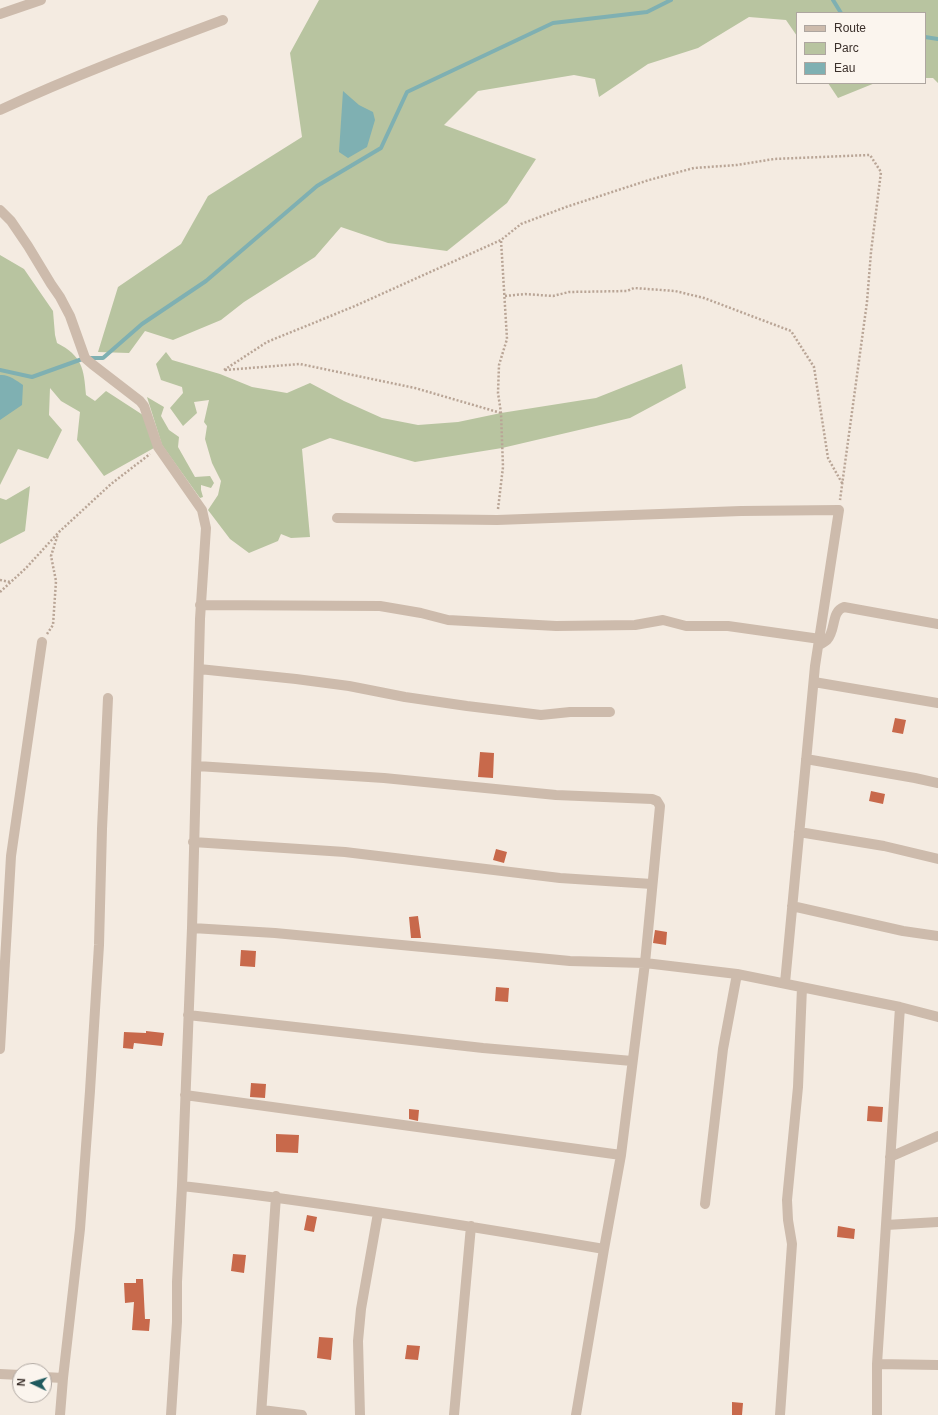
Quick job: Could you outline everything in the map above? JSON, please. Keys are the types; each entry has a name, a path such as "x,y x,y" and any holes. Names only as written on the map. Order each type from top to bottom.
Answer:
{"street":[{"path":"0,14 41,0"},
{"path":"0,110 49,87 118,59 223,20"},
{"path":"0,210 11,221 28,246 50,284 60,297 70,316 85,358 140,401 147,413 158,447 202,510 205,518 206,528 200,605 192,928 177,1282 176,1349 171,1415"},
{"path":"338,518 497,520 741,511 839,510 814,682 785,983"},
{"path":"200,605 380,606 421,613 448,620 556,626 636,625 663,620 686,626 728,626 820,642 827,640 830,636 833,630 836,613 844,607 938,624"},
{"path":"0,1049 11,856 42,642"},
{"path":"199,669 311,681 467,706 541,715 570,712 610,712"},
{"path":"814,682 938,703"},
{"path":"60,1415 80,1229 89,1099 99,945 102,829 108,698"},
{"path":"806,759 938,783"},
{"path":"197,766 384,778 556,795 652,799 660,806 645,963 621,1154 576,1415"},
{"path":"799,832 884,846 938,859"},
{"path":"193,842 345,852 560,878 652,884"},
{"path":"792,906 903,931 938,936"},
{"path":"192,928 274,933 570,961 645,963 737,974 938,1016"},
{"path":"705,1204 723,1049 737,974"},
{"path":"780,1415 792,1244 788,1220 787,1200 798,1087 802,987"},
{"path":"877,1415 877,1364 900,1007"},
{"path":"188,1015 483,1048 632,1061"},
{"path":"185,1094 621,1154"},
{"path":"890,1157 938,1136"},
{"path":"182,1186 276,1196 604,1248"},
{"path":"276,1196 261,1412 302,1415"},
{"path":"360,1415 358,1341 361,1309 378,1213"},
{"path":"886,1225 938,1222"},
{"path":"454,1415 471,1226"},
{"path":"877,1364 938,1365"},
{"path":"0,1374 12,1375"},
{"path":"52,1377 63,1378"}],"path":[{"path":"501,413 415,388 300,364 224,370 267,342 355,306 501,240 521,224 566,207 649,180 694,168 737,165 774,159 870,155 881,172 871,252 867,302 839,510"},
{"path":"497,520 503,467 501,413 498,393 499,365 507,338 501,240"},
{"path":"505,296 525,294 552,296 569,292 627,291 634,288 674,291 704,298 791,331 814,367 828,458 842,483"},
{"path":"0,592 26,568 59,532 111,484 158,447"},
{"path":"42,642 53,625 56,581 51,556 59,532"},
{"path":"0,580 10,582"}],"green space":[{"path":"319,0 938,0 938,83 933,78 926,78 926,12 796,12 796,35 786,20 749,17 698,48 648,64 599,97 595,79 574,75 478,91 444,125 536,159 507,203 447,251 388,243 341,227 315,257 244,302 221,320 173,340 145,331 129,353 98,352 118,287 181,244 208,196 302,137 290,53"},
{"path":"829,84 873,84 838,98"},
{"path":"0,255 24,269 53,311 57,343 77,358 83,370 86,395 95,401 106,391 146,417 154,448 104,476 77,440 80,412 61,401 50,388 49,415 62,430 48,459 18,449 0,485"},
{"path":"166,352 172,360 220,374 252,387 287,393 310,383 344,401 382,418 418,425 458,422 501,413 596,398 682,364 686,388 630,418 502,448 415,462 330,438 302,449 310,537 291,538 281,534 278,541 249,553 230,539 208,510 218,495 221,481 212,463 205,439 207,426 204,422 209,400 194,402 197,413 183,426 170,408 183,393 182,387 161,380 156,364"},
{"path":"147,397 164,407 161,416 169,430 179,437 178,447 195,477 210,476 214,483 211,488 201,485 203,497 200,498 162,445"},
{"path":"30,486 25,531 0,544 0,498 6,500"}],"water":[{"path":"343,91 359,105 373,112 375,120 367,147 348,158 339,152"},
{"path":"0,375 9,376 23,385 22,405 0,420"}],"building":[{"path":"895,718 906,720 903,734 892,732"},
{"path":"480,752 494,753 493,778 478,777"},
{"path":"871,791 885,794 883,804 869,801"},
{"path":"496,849 507,852 504,863 493,860"},
{"path":"418,916 421,938 411,938 409,917"},
{"path":"655,930 667,932 666,945 653,943"},
{"path":"241,950 256,951 255,967 240,966"},
{"path":"496,987 509,988 508,1002 495,1001"},
{"path":"146,1031 164,1033 162,1046 134,1043 133,1049 123,1048 124,1032 146,1033"},
{"path":"251,1083 266,1084 265,1098 250,1097"},
{"path":"868,1106 883,1107 882,1122 867,1121"},
{"path":"409,1109 419,1110 418,1121 409,1119"},
{"path":"276,1134 299,1135 298,1153 276,1152"},
{"path":"307,1215 317,1217 314,1232 304,1230"},
{"path":"838,1226 855,1229 854,1239 837,1237"},
{"path":"233,1254 246,1255 244,1273 231,1271"},
{"path":"136,1279 143,1279 145,1319 150,1319 149,1331 132,1330 134,1302 125,1303 124,1283 136,1283"},
{"path":"319,1337 333,1338 331,1360 317,1358"},
{"path":"407,1345 420,1346 418,1360 405,1359"},
{"path":"732,1402 743,1403 742,1415 732,1415"}],"waterway":[{"path":"0,370 32,377 85,358 103,358 142,324 206,281 317,186 381,148 407,92 553,23 647,12 671,0"},
{"path":"833,0 840,12"},
{"path":"926,37 938,39"}]}
